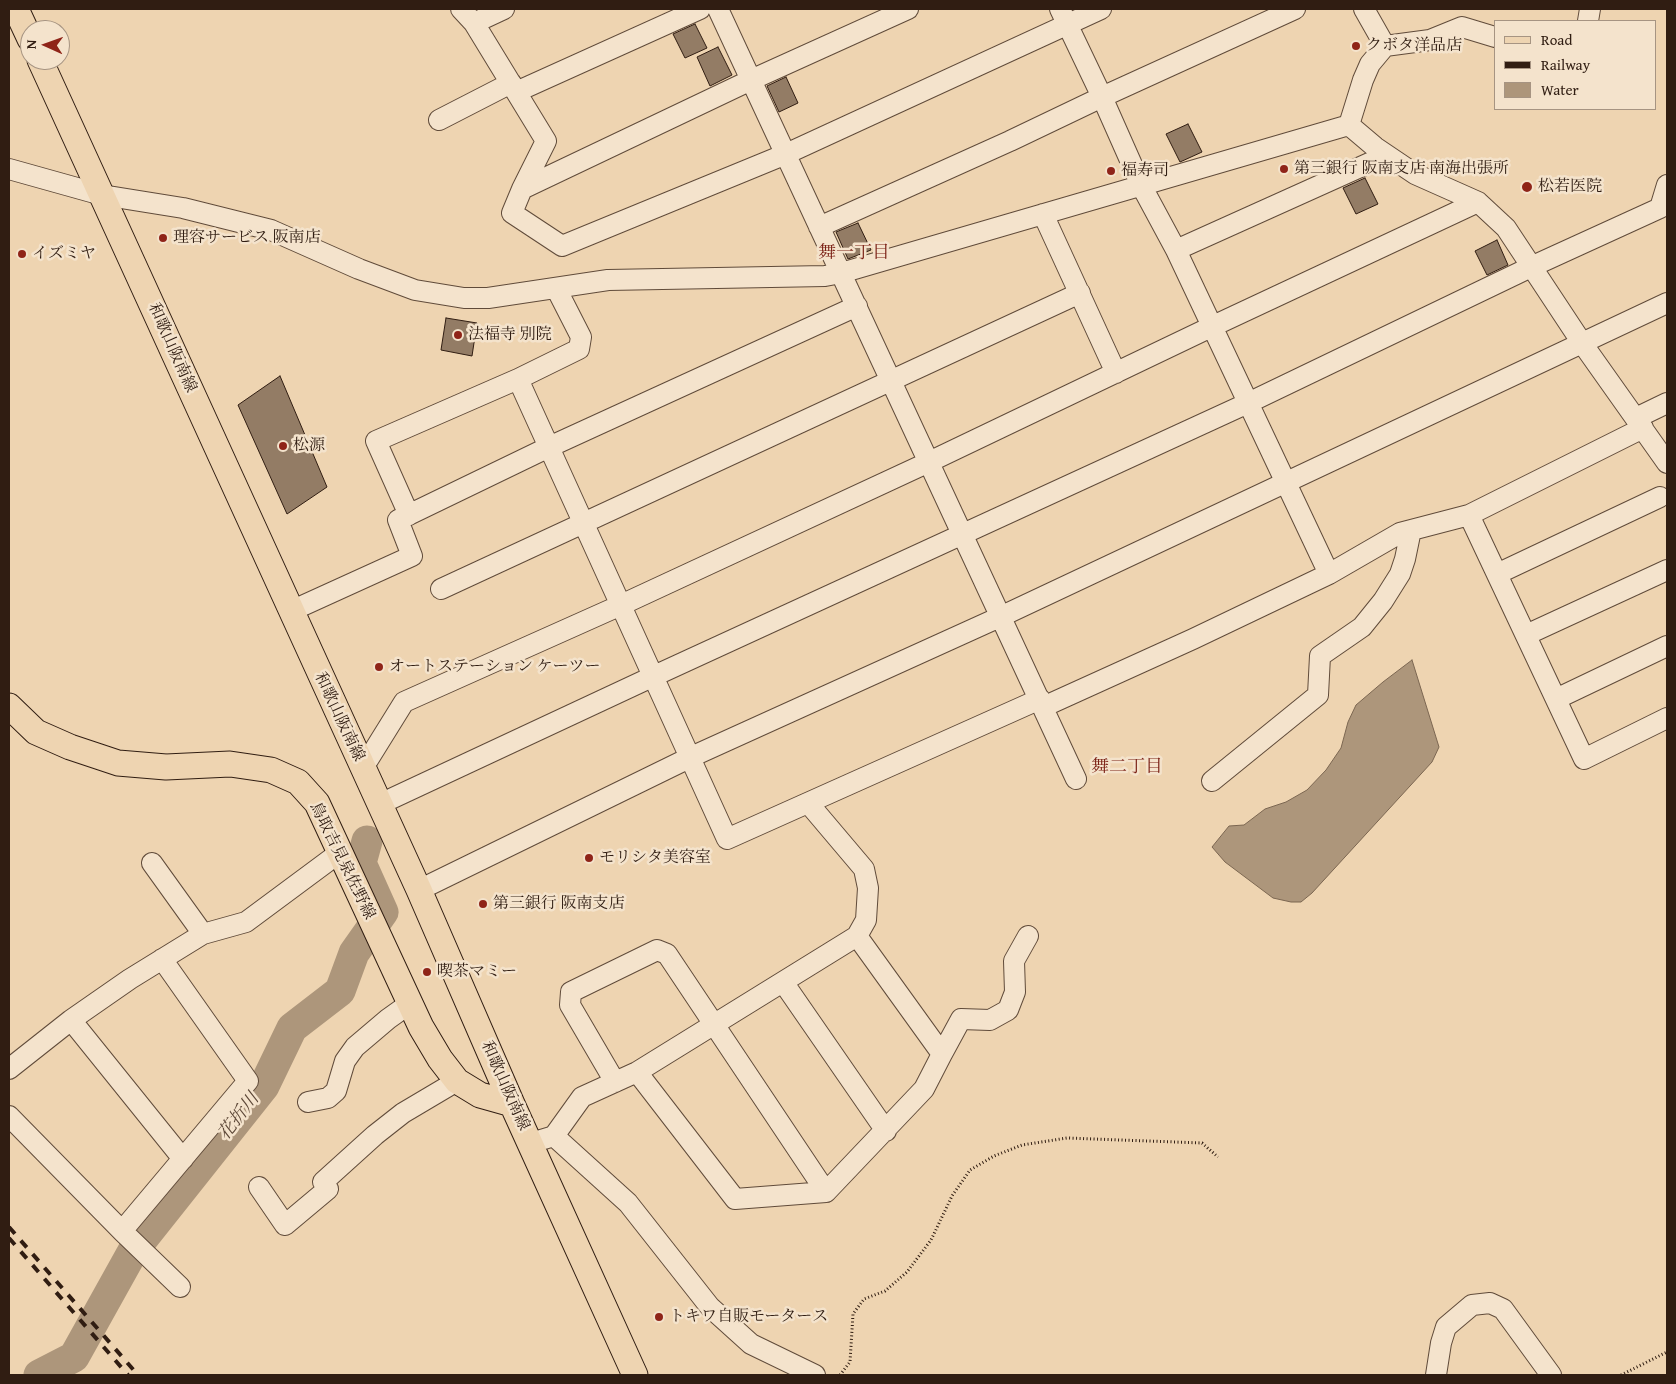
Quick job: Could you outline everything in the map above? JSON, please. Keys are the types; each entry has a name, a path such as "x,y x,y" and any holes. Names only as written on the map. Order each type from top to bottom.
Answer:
{"main road":[{"name":"和歌山阪南線","path":"45,70 419,890 512,1104 542,1140 635,1375"},
{"name":"鳥取吉見泉佐野線","path":"9,706 36,732 70,747 118,763 166,767 230,764 271,770 298,782 317,803 420,1027 440,1059 457,1080 480,1095 512,1104"}],"street":[{"path":"504,9 468,16 546,141 512,213 562,246 786,154 1064,16 1100,9"},
{"path":"439,120 700,9"},
{"path":"718,9 1076,778"},
{"path":"522,189 752,80 908,9"},
{"path":"819,227 1295,9"},
{"path":"1364,9 1385,46"},
{"path":"1064,16 1141,185 1176,250 1211,328 1329,574"},
{"path":"1348,125 1370,64 1385,46 1430,40 1462,26 1494,37"},
{"path":"1348,125 1387,156 1415,174 1478,202 1506,228 1533,266 1582,343 1667,464"},
{"path":"9,169 102,195 183,208 271,230 359,269 415,290 464,298 488,298 608,280 825,276 841,273 1348,125"},
{"path":"1176,250 1387,156"},
{"path":"380,804 654,676 1248,404 1533,266 1664,206 1667,185"},
{"path":"363,768 404,702 621,605 929,462 1478,202"},
{"path":"1043,214 1116,373"},
{"path":"410,515 376,441 518,379 578,349 581,337 556,288"},
{"path":"441,589 1080,293"},
{"path":"419,890 691,757 1002,616 1667,303"},
{"path":"291,611 412,556 398,520 857,306"},
{"path":"518,379 727,839 1193,639 1329,574 1400,533 1469,515 1639,423 1667,404"},
{"path":"1497,574 1660,497"},
{"path":"1469,515 1584,758 1667,718"},
{"path":"1212,781 1318,695 1320,656 1362,627 1383,601 1400,574 1411,530"},
{"path":"1526,635 1667,570"},
{"path":"1556,699 1667,646"},
{"path":"809,804 864,869 868,888 866,920 857,936 637,1072 582,1097 542,1140 628,1203 710,1307 751,1344 815,1375"},
{"path":"9,1070 71,1020 130,979 204,934 246,922 339,853"},
{"path":"152,863 204,934"},
{"path":"857,936 942,1054"},
{"path":"637,1072 735,1199 826,1192 924,1089 961,1019 990,1020 1008,1010 1016,992 1014,962 1028,936"},
{"path":"615,1082 570,1005 571,992 656,950 667,954 826,1192"},
{"path":"122,1231 248,1081 162,959"},
{"path":"783,982 886,1131"},
{"path":"308,1102 328,1098 336,1091 345,1060 355,1047 409,1004"},
{"path":"71,1020 183,1159"},
{"path":"259,1188 285,1225 328,1189 323,1182 375,1135 403,1114 457,1080"},
{"path":"9,1116 180,1287"},
{"path":"1436,1375 1441,1342 1446,1327 1472,1305 1490,1303 1503,1309 1551,1375"}],"path":[{"path":"840,1375 850,1362 853,1314 864,1299 886,1291 907,1272 931,1240 952,1196 970,1170 994,1156 1022,1145 1067,1138 1202,1143 1218,1157"},
{"path":"1621,1375 1667,1352"}],"water":[{"path":"1412,660 1439,747 1432,762 1312,893 1301,902 1273,898 1225,862 1212,847 1229,826 1244,825 1265,809 1286,802 1307,790 1326,770 1341,748 1348,722 1356,705"}],"building":[{"path":"695,24 707,48 685,58 673,34"},
{"path":"718,47 732,75 710,86 697,57"},
{"path":"786,77 798,103 779,112 767,86"},
{"path":"1188,124 1202,152 1180,162 1166,134"},
{"path":"1365,178 1378,204 1356,214 1343,188"},
{"path":"858,223 871,250 848,259 836,232"},
{"path":"1497,240 1508,265 1487,275 1475,251"},
{"path":"446,318 477,323 472,356 441,350"},
{"name":"松源","path":"280,376 327,487 287,514 238,405"}],"waterway":[{"name":"花折川","path":"39,1375 74,1357 133,1251 264,1086 292,1028 340,991 354,953 383,912 361,863 367,841"}],"railway":[{"path":"9,1227 138,1375"},
{"path":"9,1238 128,1375"}],"place":[{"name":"クボタ洋品店","path":"1356,46"},
{"name":"第三銀行 阪南支店 南海出張所","path":"1284,169"},
{"name":"福寿司","path":"1111,171"},
{"name":"松若医院","path":"1527,187"},
{"name":"理容サービス 阪南店","path":"163,238"},
{"name":"イズミヤ","path":"22,254"},
{"name":"法福寺 別院","path":"458,335"},
{"name":"松源","path":"283,446"},
{"name":"オートステーション ケーツー","path":"379,667"},
{"name":"モリシタ美容室","path":"589,858"},
{"name":"第三銀行 阪南支店","path":"483,904"},
{"name":"喫茶マミー","path":"427,972"},
{"name":"トキワ自販モータース","path":"659,1317"}],"district":[{"name":"舞一丁目","path":"854,253"},
{"name":"舞二丁目","path":"1127,767"}]}
